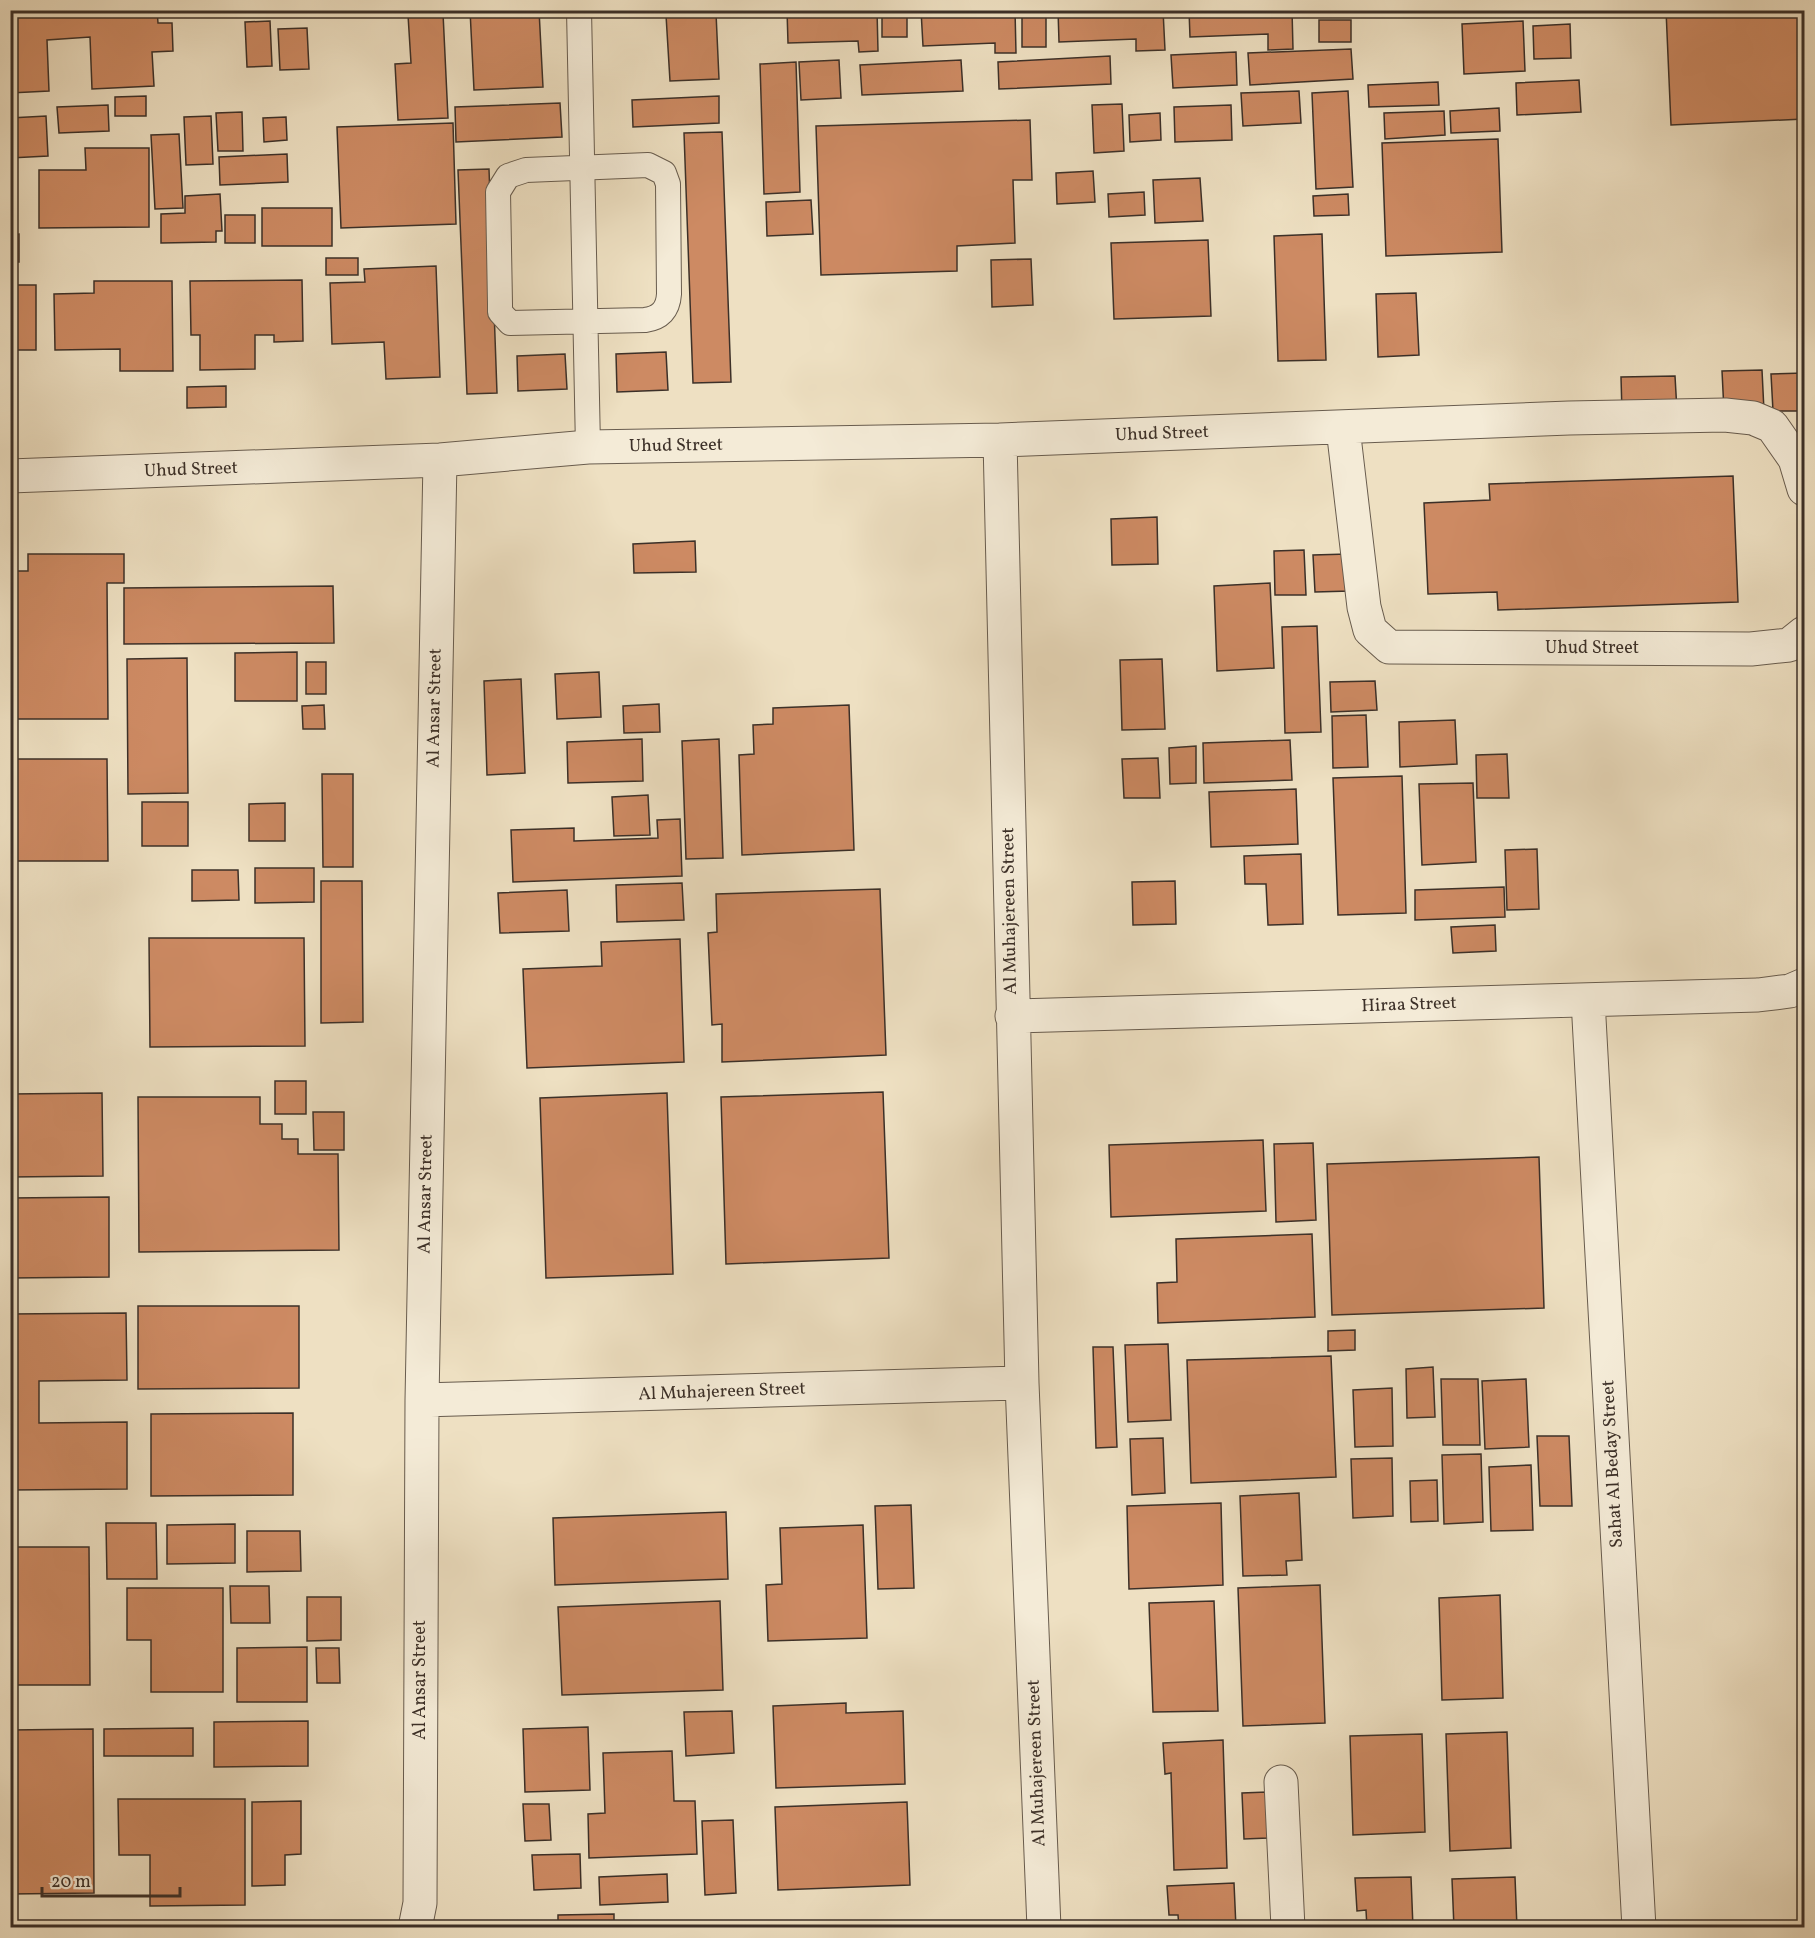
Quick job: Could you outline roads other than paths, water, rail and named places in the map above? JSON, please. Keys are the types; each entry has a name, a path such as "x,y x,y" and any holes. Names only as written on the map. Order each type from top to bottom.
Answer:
{"street":[{"name":"Uhud Street","path":"10,476 440,460 588,447 1000,440 1580,418 1725,415 1753,418 1772,426 1796,459 1804,489"},
{"name":"Uhud Street","path":"1343,428 1364,607 1370,630 1389,647 1750,650 1789,645 1804,633"},
{"name":"Al Muhajereen Street","path":"1000,440 1022,1383 1044,1928"},
{"name":"Al Ansar Street","path":"415,1928 420,1903 422,1400 440,460"},
{"name":"Hiraa Street","path":"1012,1016 1758,995 1790,991 1804,985"},
{"name":"Sahat Al Beday Street","path":"1588,1000 1639,1928"},
{"name":"Al Muhajereen Street","path":"422,1400 1022,1383"},
{"path":"1281,1782 1288,1928"}],"lane":[{"path":"579,10 588,447"},
{"path":"648,165 663,174 668,184 668,303 655,319 510,322 504,318 500,304 498,192 502,183 516,171 582,169 648,165"}]}
